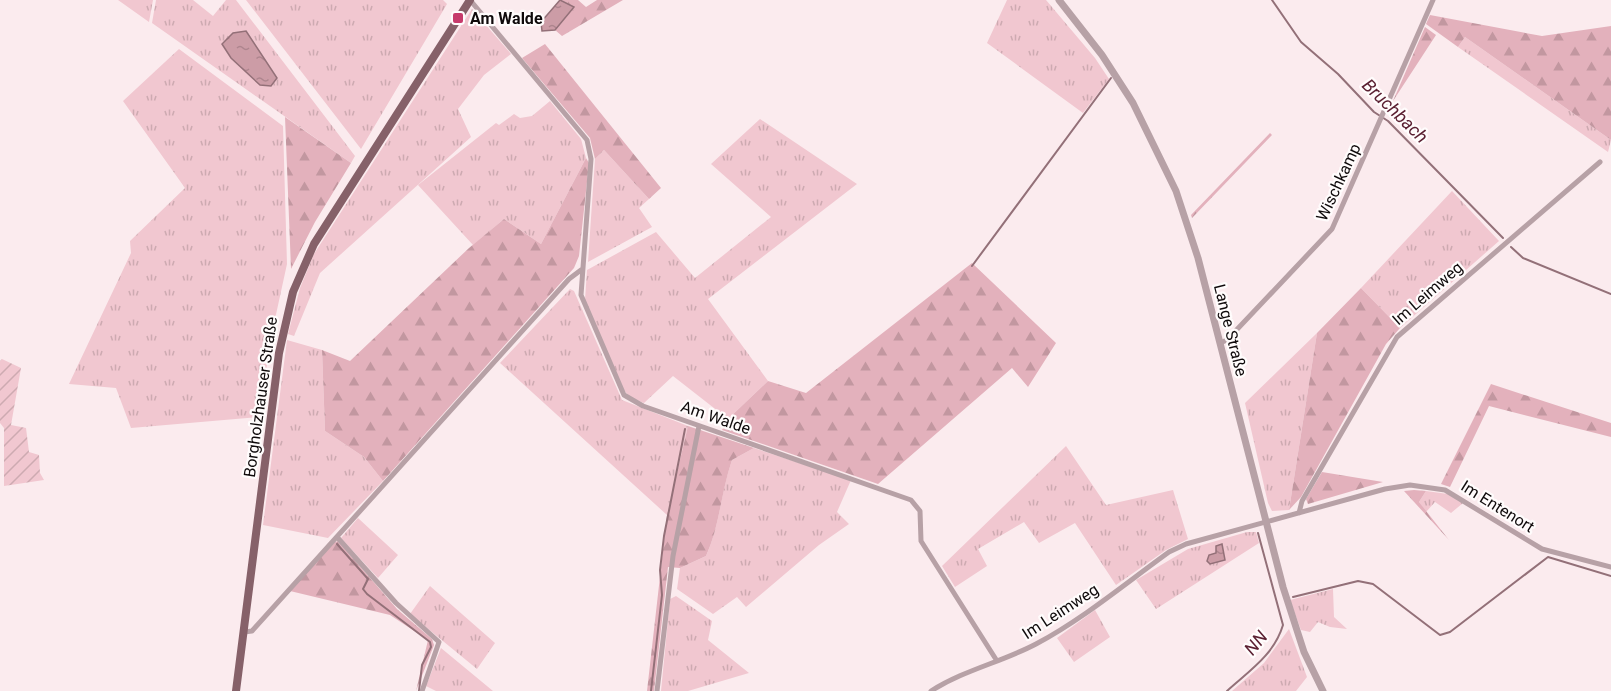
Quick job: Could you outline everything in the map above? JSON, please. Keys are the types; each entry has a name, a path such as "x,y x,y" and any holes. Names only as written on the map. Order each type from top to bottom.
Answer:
{"main road":[{"name":"Borgholzhauser Straße","path":"236,691 279,353 293,292 319,234 470,0"}],"street":[{"name":"Am Walde","path":"470,0 587,140 591,159 581,270 581,295 624,395 643,406 911,500 920,510 921,542 997,661"},
{"name":"Lange Straße","path":"1059,0 1108,64 1133,103 1176,191 1198,258 1291,617 1323,691"},
{"name":"Wischkamp","path":"1220,343 1230,338 1332,229 1433,0"},
{"name":"Im Leimweg","path":"1299,513 1306,492 1397,337 1600,162"},
{"path":"244,632 252,630 569,279 581,270"},
{"path":"657,691 673,556 699,426"},
{"name":"Im Entenort","path":"1265,521 1385,489 1410,485 1432,486 1453,493 1542,549 1611,567"},
{"name":"Im Leimweg","path":"931,691 953,678 1051,636 1169,552 1204,538 1265,521"},
{"path":"337,537 396,603 439,642 422,691"}],"green space":[{"path":"118,0 153,0 149,22"},
{"path":"156,0 193,0 213,16 226,0 236,0 355,156 351,163 152,23"},
{"path":"246,0 443,0 447,4 361,149"},
{"path":"561,0 578,0 586,7 597,0 623,0 562,36 555,30 573,8"},
{"path":"1007,0 1046,0 1095,58 1109,79 1083,113 987,43"},
{"path":"472,9 511,54 484,75 458,109 471,137 320,273 294,336 288,334 300,288 314,254"},
{"path":"1430,15 1542,36 1611,26 1611,140 1465,37 1458,47 1426,24"},
{"path":"1425,27 1436,35 1393,101"},
{"path":"1465,37 1611,140 1608,152 1458,47"},
{"path":"545,44 661,188 649,199 604,150 595,159 590,138 522,58"},
{"path":"179,49 283,126 287,264 270,342 260,417 131,428 116,388 69,384 131,253 130,241 185,188 123,101"},
{"path":"550,101 581,139 586,158 541,244 504,219 473,245 418,185 496,123 499,125 514,114 520,118 532,116"},
{"path":"285,117 351,163 315,222 291,269"},
{"path":"760,119 857,184 708,299 768,381 728,419 673,376 644,403 629,397 622,387 585,300 587,270 656,232 695,278 771,217 711,164"},
{"path":"1270,133 1272,135 1192,218 1191,215"},
{"path":"604,150 649,199 639,208 652,227 588,262 595,159"},
{"path":"586,158 589,163 579,256 574,268 383,481 364,457 325,431 322,350 350,361 469,248 504,219 541,244"},
{"path":"1452,191 1499,241 1400,328 1361,288"},
{"path":"972,263 1056,343 1028,387 1012,368 878,484 722,430 728,419 768,381 806,393"},
{"path":"1361,288 1400,328 1386,344 1301,497 1289,510 1317,333"},
{"path":"570,289 574,291 622,400 688,426 667,515 500,363"},
{"path":"1317,333 1289,510 1272,511 1268,503 1245,403"},
{"path":"287,340 322,350 325,431 364,457 383,481 328,538 263,525"},
{"path":"2,359 21,368 11,425 26,428 29,452 39,455 40,473 44,480 4,486 4,428 0,423 0,361"},
{"path":"1491,384 1611,423 1611,437 1489,406 1450,487 1441,484"},
{"path":"688,426 754,448 732,460 706,556 680,568 668,567 654,691 647,691 667,515"},
{"path":"1066,446 1106,505 1173,490 1188,539 1166,550 1116,585 1075,523 1039,543 1024,522 978,549 987,566 955,587 942,566"},
{"path":"754,448 851,480 837,512 849,524 819,545 746,607 737,597 713,614 677,589 680,568 706,556 732,460"},
{"path":"1322,472 1383,482 1308,504 1306,499"},
{"path":"1404,491 1426,491 1419,502 1449,540"},
{"path":"1426,491 1448,494 1463,503 1451,513 1435,502 1426,512 1419,502"},
{"path":"358,518 398,555 378,578 341,538"},
{"path":"1247,532 1256,532 1259,543 1156,609 1136,580 1188,549"},
{"path":"338,541 397,609 432,639 434,645 416,691 428,640 390,615 290,591 333,543"},
{"path":"430,586 495,643 477,669 410,614"},
{"path":"1333,589 1334,617 1347,629 1330,627 1318,622 1310,632 1301,630 1290,600"},
{"path":"676,596 712,621 708,640 749,673 688,691 661,691 670,599"},
{"path":"1095,610 1110,637 1074,662 1057,638"},
{"path":"1289,629 1307,677 1296,691 1232,691 1264,663"},
{"path":"441,648 493,691 436,691 426,686"}],"water":[{"path":"560,0 574,7 555,30 542,31 541,22"},
{"path":"246,31 277,78 271,86 260,85 231,58 222,44 233,33"},
{"path":"1222,544 1225,560 1210,564 1207,561 1209,555 1216,553 1216,546"}],"waterway":[{"name":"Bruchbach","path":"1272,0 1301,42 1338,74 1374,112 1388,121 1503,238"},
{"path":"972,266 1111,78"},
{"name":"Bruchbach","path":"1511,247 1523,258 1611,294"},
{"path":"651,691 662,595 660,570 664,536 685,429"},
{"name":"NN","path":"1227,691 1267,654 1279,636 1283,625 1258,533"},
{"path":"337,544 368,579 363,589 367,594 430,642 431,647 422,665 419,691"},
{"path":"1293,597 1358,581 1373,584 1440,635 1450,632 1548,557 1611,576"}],"place":[{"name":"Am Walde","path":"458,18"}]}
